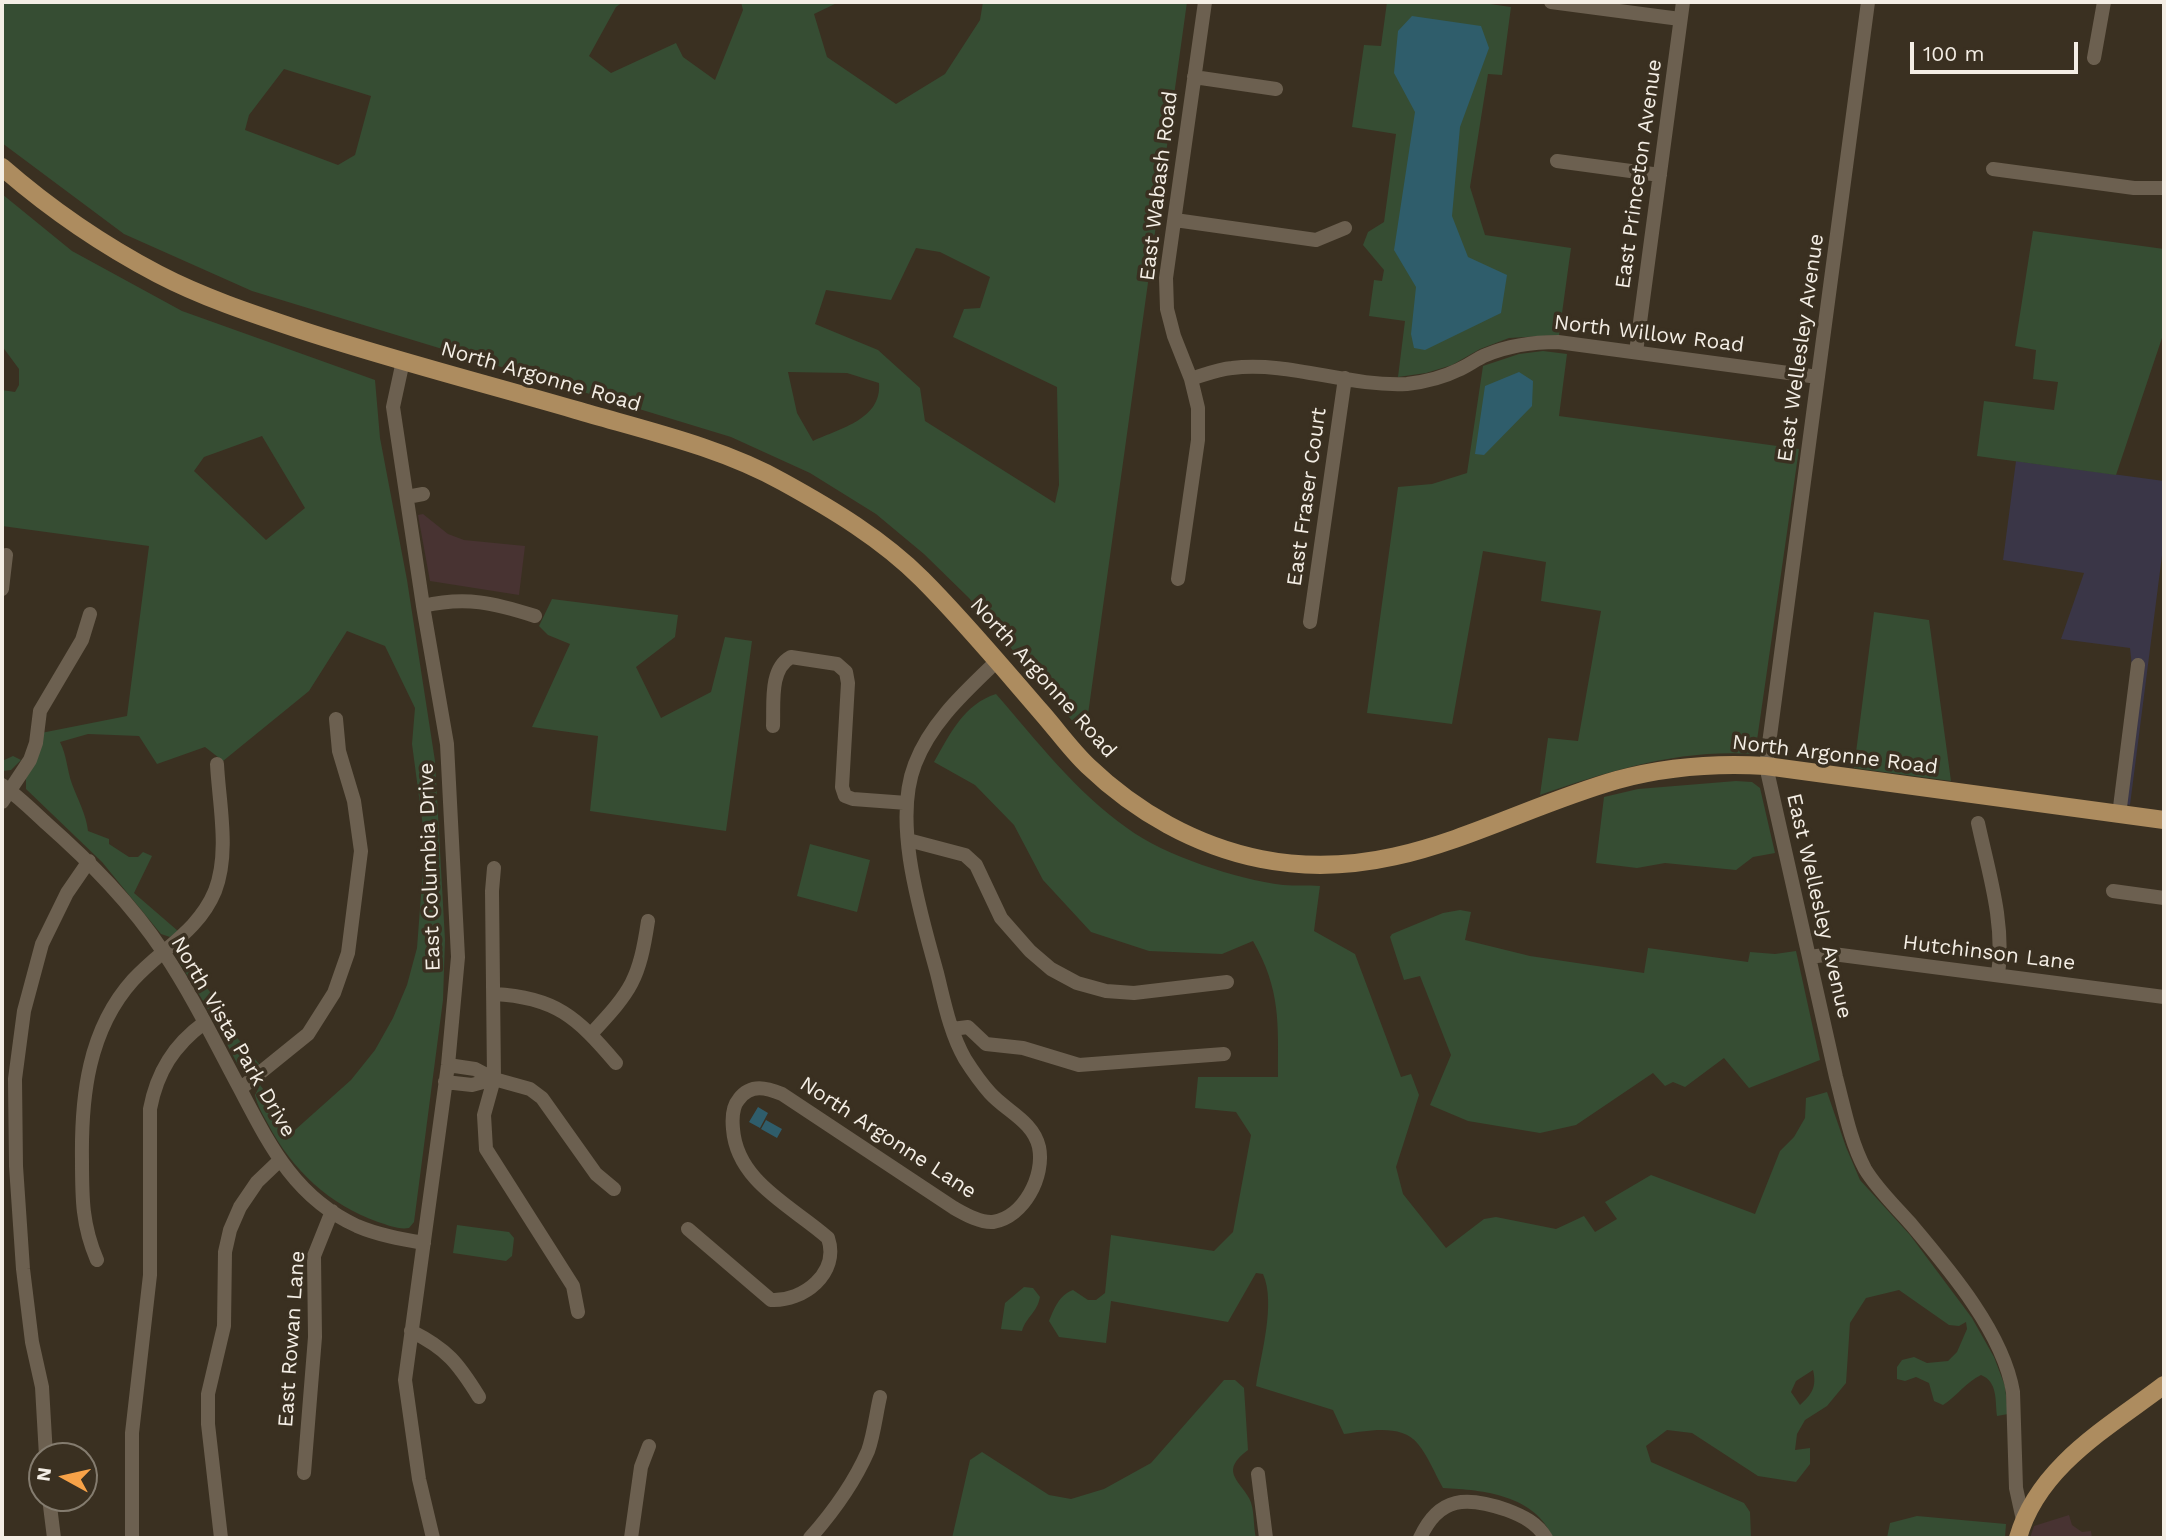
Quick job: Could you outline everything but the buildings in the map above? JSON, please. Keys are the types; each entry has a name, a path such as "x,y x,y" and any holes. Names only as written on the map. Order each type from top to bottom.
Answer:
{"main road":[{"name":"North Argonne Road","path":"2,167 19,183 99,240 162,276 245,311 403,361 701,447 777,478 852,522 919,576 1087,765 1142,809 1194,839 1251,857 1322,866 1386,860 1437,845 1617,780 1691,767 1733,764 1766,766 2164,820"},
{"path":"2018,1538 2023,1520 2040,1491 2069,1457 2164,1385"}],"street":[{"name":"East Wabash Road","path":"1178,579 1198,440 1198,408 1167,309 1167,278 1205,2"},
{"path":"1551,2 1680,19"},
{"name":"East Princeton Avenue","path":"1636,352 1683,2"},
{"name":"East Wellesley Avenue","path":"1868,2 1766,766 1849,1126 1865,1169 1962,1288 1989,1330 2011,1377 2017,1488 2023,1520"},
{"path":"2094,58 2104,2"},
{"path":"1194,78 1276,89"},
{"path":"1557,161 1660,175"},
{"path":"1993,169 2134,188 2164,188"},
{"path":"1175,220 1316,240 1345,228"},
{"name":"North Willow Road","path":"1191,379 1231,368 1265,367 1383,384 1408,384 1432,380 1508,346 1558,342 1818,376"},
{"name":"East Columbia Drive","path":"403,361 393,407 447,744 458,957 448,1065 405,1380 419,1479 433,1538"},
{"name":"East Fraser Court","path":"1310,622 1345,378"},
{"path":"406,491 422,488"},
{"path":"2,589 6,555"},
{"path":"423,606 457,600 503,606 536,616"},
{"path":"4,793 30,760 36,743 40,711 82,640 90,614"},
{"path":"773,726 776,676 784,660 791,657 837,664 846,672 848,683 842,787 845,796 907,803"},
{"path":"997,661 955,701 927,738 914,767 907,803 909,855 921,916 952,1029 968,1027 986,1044 1023,1048 1079,1065 1224,1054"},
{"path":"2119,815 2138,665"},
{"path":"240,1089 308,1034 334,993 348,953 361,851 354,801 339,751 337,719"},
{"path":"97,1260 89,1241 83,1214 82,1111 88,1073 101,1032 123,992 134,978 187,933 210,901 219,876 222,849 217,764"},
{"name":"North Vista Park Drive","path":"4,793 89,861 132,911 163,953 279,1161 332,1211 371,1231 424,1243"},
{"path":"1978,823 2000,921 2001,952 1998,975"},
{"path":"908,840 965,855 976,865 1000,918 1030,951 1051,969 1077,983 1106,991 1134,993 1227,982"},
{"path":"45,1442 42,1387 32,1342 23,1269 16,1167 15,1079 24,1011 42,944 67,893 89,861"},
{"path":"494,869 494,1079 484,1115 486,1149 573,1286 578,1312"},
{"path":"2113,891 2164,898"},
{"path":"591,1034 622,1001 636,979 643,957 648,921"},
{"name":"Hutchinson Lane","path":"1809,957 1833,954 2164,997"},
{"path":"494,994 538,999 558,1008 591,1034 616,1063"},
{"path":"132,1538 132,1433 150,1275 150,1109 156,1084 166,1062 187,1035 204,1023"},
{"name":"North Argonne Lane","path":"688,1229 771,1300 785,1301 799,1297 828,1269 833,1251 828,1238 751,1177 738,1155 732,1119 737,1100 747,1091 758,1087 782,1094 971,1217 991,1222 1005,1219 1026,1201 1035,1183 1040,1162 1039,1148 1034,1135 1020,1118 990,1093 964,1058 952,1029"},
{"path":"448,1065 475,1069 494,1079 523,1087 542,1098 596,1174 614,1189"},
{"path":"445,1082 472,1085 494,1079"},
{"path":"221,1538 208,1424 208,1394 224,1326 225,1252 230,1230 240,1208 257,1182 279,1161"},
{"name":"East Rowan Lane","path":"304,1473 315,1337 314,1256 332,1211"},
{"path":"411,1331 438,1345 462,1369 479,1397"},
{"path":"810,1538 852,1482 869,1449 880,1397"},
{"path":"631,1538 641,1467 649,1446"},
{"path":"1258,1474 1266,1538"},
{"path":"1420,1538 1435,1513 1454,1502 1470,1500 1518,1514 1535,1524 1546,1538"},
{"path":"50,1512 54,1538"}],"shaded area":[{"path":"2016,461 2164,481 2164,540 2130,805 2114,802 2132,667 2130,648 2061,639 2084,573 2003,560"},
{"path":"423,514 448,534 464,540 525,546 519,595 430,581 418,515"},
{"path":"2069,1515 2072,1525 2082,1532 2091,1531 2092,1538 2030,1538 2034,1526"}],"green space":[{"path":"2,2 623,2 616,7 589,56 611,73 676,43 683,57 715,80 743,10 741,2 839,2 814,14 827,57 896,104 945,74 980,20 983,2 1187,2 1085,736 969,598 924,554 876,514 810,473 731,437 252,291 124,234 2,143","holes":["284,69 371,96 355,155 338,165 245,130 249,115","916,248 940,252 990,277 980,308 964,309 953,337 1057,387 1059,485 1055,503 925,421 920,388 878,350 815,324 826,290 891,300","788,372 847,373 879,383 878,395 867,414 858,421 813,441 797,413"]},
{"path":"1387,2 1476,2 1511,7 1502,75 1488,74 1470,187 1485,235 1571,248 1559,335 1509,338 1480,349 1452,365 1426,373 1398,377 1405,321 1369,316 1374,280 1382,281 1384,270 1363,245 1368,232 1384,222 1396,134 1352,127 1364,45 1381,46"},
{"path":"2,194 72,251 182,311 375,380 380,438 407,580 435,761 445,940 443,1000 414,1222 409,1228 394,1227 360,1215 328,1196 314,1184 278,1141 260,1110 255,1095 260,1085 295,1130 351,1080 375,1050 407,985 417,948 425,842 412,744 415,708 385,646 347,631 309,691 223,761 205,747 157,764 139,736 88,734 60,742 88,831 109,839 109,844 129,857 138,857 143,852 152,856 134,893 178,931 170,937 161,934 102,862 26,789 26,779 41,733 127,716 149,546 2,526 2,390 15,392 19,385 19,369 2,346","holes":["262,436 305,508 266,540 194,471 204,457"]},
{"path":"2033,231 2164,249 2164,332 2116,475 1977,456 1984,401 2054,410 2058,382 2033,379 2036,350 2015,346"},
{"path":"1543,351 1567,354 1559,416 1799,449 1755,754 1727,753 1672,758 1593,777 1540,795 1548,738 1578,741 1601,611 1541,601 1546,562 1483,551 1452,724 1367,713 1398,487 1432,484 1467,473 1483,366 1519,354"},
{"path":"552,599 678,615 675,637 636,667 661,718 711,692 725,637 752,641 726,831 590,811 598,736 532,727 570,644 548,635 539,626"},
{"path":"1874,612 1929,620 1951,781 1854,768"},
{"path":"996,694 1074,782 1108,814 1143,838 1181,857 1244,878 1283,885 1320,886 1314,931 1355,954 1401,1077 1411,1074 1419,1095 1396,1167 1403,1194 1446,1248 1484,1219 1496,1217 1556,1229 1584,1216 1595,1232 1617,1219 1605,1202 1651,1175 1755,1214 1780,1151 1794,1137 1805,1118 1806,1098 1827,1092 1860,1180 1910,1235 1972,1318 1994,1357 2005,1386 2008,1414 1997,1416 1993,1387 1981,1375 1943,1405 1934,1401 1929,1383 1916,1377 1905,1381 1897,1379 1897,1367 1902,1360 1914,1357 1927,1363 1948,1361 1957,1352 1967,1329 1966,1322 1959,1326 1949,1325 1899,1290 1866,1298 1850,1323 1846,1383 1827,1406 1805,1420 1797,1434 1795,1450 1810,1448 1810,1464 1796,1482 1758,1476 1692,1433 1667,1430 1646,1446 1651,1462 1744,1503 1750,1512 1751,1538 1553,1538 1534,1512 1521,1504 1491,1493 1443,1488 1422,1449 1411,1437 1384,1430 1344,1434 1333,1410 1256,1386 1268,1314 1267,1286 1263,1274 1256,1273 1228,1322 1111,1301 1106,1343 1059,1337 1049,1321 1064,1295 1073,1290 1088,1300 1096,1300 1105,1293 1111,1235 1214,1251 1233,1232 1251,1135 1236,1112 1195,1108 1198,1077 1278,1077 1276,1007 1269,975 1253,941 1222,954 1149,951 1091,932 1043,880 1014,825 975,785 934,762 959,721 985,699","holes":["1813,1370 1812,1390 1800,1405 1791,1392 1796,1381"]},
{"path":"13,756 21,760 11,770 2,771 2,761"},
{"path":"1752,782 1760,788 1775,853 1753,857 1736,870 1665,863 1637,868 1596,863 1604,797 1638,789"},
{"path":"810,844 870,860 857,912 797,896"},
{"path":"1460,910 1471,912 1465,940 1530,956 1644,973 1648,948 1748,962 1750,952 1775,954 1796,951 1820,1060 1749,1088 1724,1058 1685,1087 1673,1082 1665,1086 1653,1073 1576,1125 1540,1133 1468,1121 1430,1105 1451,1055 1420,976 1404,980 1390,937 1443,913"},
{"path":"179,949 228,1017 223,1021 260,1065 251,1071 244,1071 238,1065 178,960"},
{"path":"457,1225 509,1232 514,1238 512,1256 506,1261 453,1253"},
{"path":"1024,1287 1033,1288 1040,1297 1036,1307 1022,1331 1001,1329 1005,1303"},
{"path":"1224,1380 1235,1380 1244,1388 1248,1450 1233,1469 1236,1480 1251,1502 1256,1538 952,1538 970,1460 982,1452 1049,1495 1071,1499 1104,1489 1151,1463"},
{"path":"1917,1516 2006,1524 2005,1538 1887,1538 1890,1523"}],"water":[{"path":"1412,16 1481,26 1489,48 1460,127 1452,216 1468,257 1507,275 1501,313 1425,350 1414,348 1411,334 1416,287 1394,250 1415,112 1394,73 1398,31"},
{"path":"1519,372 1533,381 1532,406 1484,455 1475,454 1485,386"},
{"path":"758,1107 768,1113 760,1128 749,1122"},
{"path":"766,1120 782,1129 777,1138 761,1129"}]}
